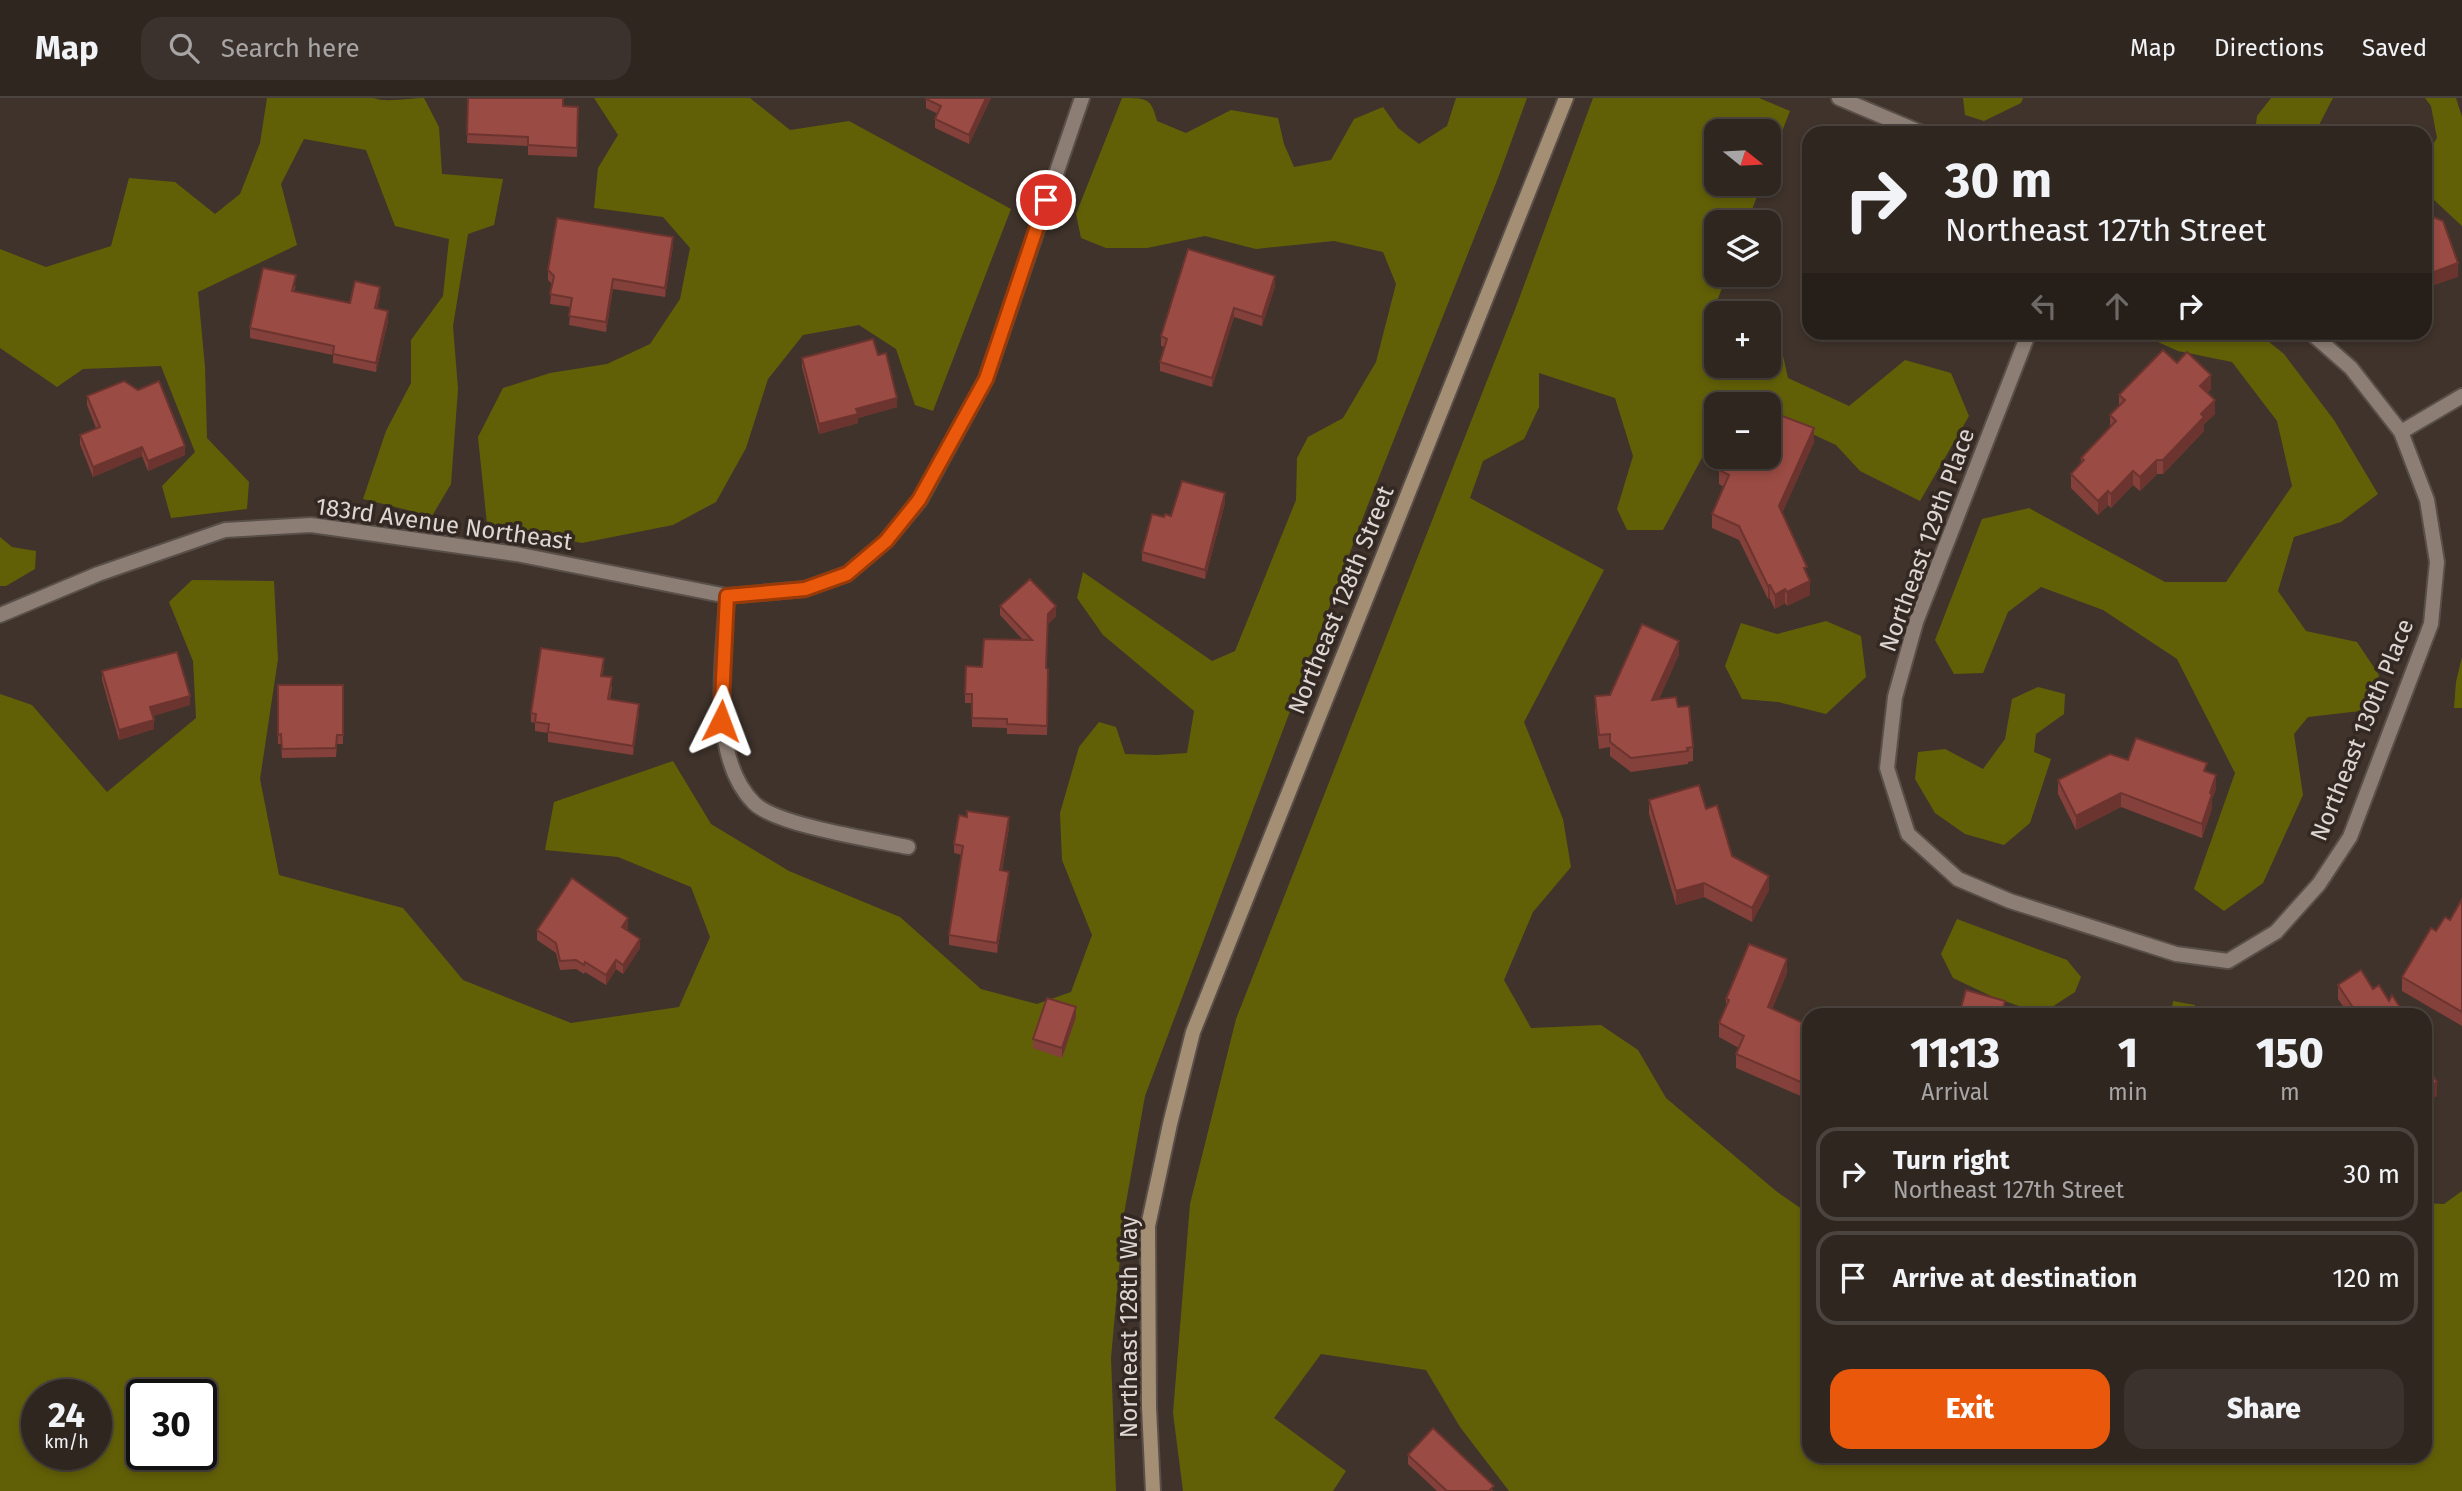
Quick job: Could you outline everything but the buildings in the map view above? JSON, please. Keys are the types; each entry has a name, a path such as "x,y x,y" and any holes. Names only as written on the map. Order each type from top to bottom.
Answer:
{"street":[{"name":"183rd Avenue Northeast","path":"0,615 98,574 225,530 311,525 516,554 727,596 805,589 847,574 886,541 919,500 986,379 1082,98"},
{"name":"Northeast 128th Street","path":"1170,1124 1193,1032 1566,98"},
{"path":"1839,98 1905,126"},
{"name":"Northeast 129th Place","path":"2026,340 1916,622 1895,697 1887,768 1909,834 1958,880 2010,901 2176,954 2228,961"},
{"name":"Northeast 130th Place","path":"2228,961 2276,932 2319,884 2350,837 2431,624 2437,562 2427,500 2401,432 2351,368 2320,340"},
{"path":"2401,432 2462,396"},
{"path":"727,596 721,721 732,772 755,804 794,823 908,848"},
{"name":"Northeast 128th Way","path":"1153,1491 1149,1407 1149,1226 1170,1124"}],"shaded area":[{"path":"267,98 424,98 439,127 442,174 503,179 494,225 468,234 453,326 458,389 451,484 432,516 363,499 386,431 411,383 411,340 443,296 449,239 395,226 366,150 304,139 281,184 297,245 198,292 205,367 207,438 249,482 247,509 171,518 162,486 195,452 161,366 83,369 57,387 0,348 0,249 46,267 111,246 129,178 175,182 215,214 240,194 260,143"},
{"path":"594,98 750,98 790,130 849,121 1011,209 933,411 915,405 896,349 859,325 803,335 768,379 746,448 716,502 673,525 582,543 487,524 478,437 503,388 550,373 607,364 650,344 680,299 690,248 663,217 594,208 598,168 618,135"},
{"path":"1122,98 1147,101 1153,108 1157,121 1186,133 1231,110 1278,118 1284,144 1294,167 1331,160 1354,119 1383,107 1398,128 1419,144 1447,126 1456,98 1527,98 1498,178 1367,507 1145,1096 1124,1214 1111,1358 1116,1491 0,1491 0,694 32,705 107,792 196,718 193,661 169,602 192,580 274,581 278,659 260,779 279,875 403,908 463,980 571,1023 679,1007 710,937 691,887 618,857 545,850 554,802 673,761 711,824 789,871 900,917 981,989 1037,1004 1071,992 1092,935 1062,860 1060,813 1079,747 1099,722 1116,727 1125,754 1187,753 1194,711 1103,635 1077,598 1083,572 1212,661 1235,651 1296,500 1297,458 1308,437 1343,418 1376,362 1396,284 1383,252 1334,241 1256,249 1205,236 1147,248 1106,248 1081,238 1076,214"},
{"path":"1593,98 1759,98 1790,111 1782,132 1782,119 1704,119 1704,196 1757,196 1752,210 1704,210 1704,287 1722,287 1717,301 1704,301 1704,378 1781,378 1781,347 1788,378 1849,406 1905,360 1951,373 1969,416 1920,501 1860,471 1836,445 1781,420 1781,392 1704,392 1704,454 1663,530 1627,530 1617,509 1633,456 1615,398 1539,373 1539,407 1524,439 1483,461 1470,498 1604,570 1524,722 1563,819 1571,867 1533,912 1504,980 1531,1028 1601,1025 1638,1050 1666,1098 1776,1191 1802,1209 1802,1463 2432,1463 2432,1203 2444,1204 2462,1191 2462,1491 1509,1491 1460,1427 1426,1370 1321,1354 1274,1418 1346,1471 1333,1491 1183,1491 1173,1413 1190,1204 1236,1019 1516,307"},
{"path":"1963,98 2023,98 2021,103 1984,121 1965,115"},
{"path":"2271,98 2333,98 2320,126 2256,126 2257,116"},
{"path":"2425,98 2456,98 2462,117 2462,226 2432,199 2432,146 2437,138 2431,106"},
{"path":"2154,340 2267,340 2284,354 2334,420 2378,494 2341,522 2294,537 2278,591 2306,631 2357,642 2379,675 2369,710 2308,717 2294,734 2303,795 2263,883 2224,911 2194,889 2235,773 2177,659 2103,610 2041,587 2008,612 1983,673 1954,674 1935,640 1982,519 2029,508 2165,582 2226,582 2292,486 2277,421 2232,362 2178,351"},
{"path":"0,537 12,547 36,551 35,569 6,586 0,586"},
{"path":"1826,621 1861,636 1866,677 1826,714 1778,702 1742,699 1725,666 1741,623 1777,634"},
{"path":"2462,657 2462,708 2454,708 2456,682"},
{"path":"2038,687 2065,694 2064,714 2036,734 2034,752 2051,759 2030,823 2004,845 1965,834 1935,813 1915,779 1918,752 1945,749 1983,769 2005,739 2012,699"},
{"path":"1957,919 2067,960 2081,977 2075,992 2050,1008 2024,1008 1953,978 1941,954"},
{"path":"2173,1001 2195,1005 2195,1008 2172,1008"}],"route":[{"path":"721,721 727,596 805,589 847,574 886,541 919,500 986,379 1046,200"}]}
